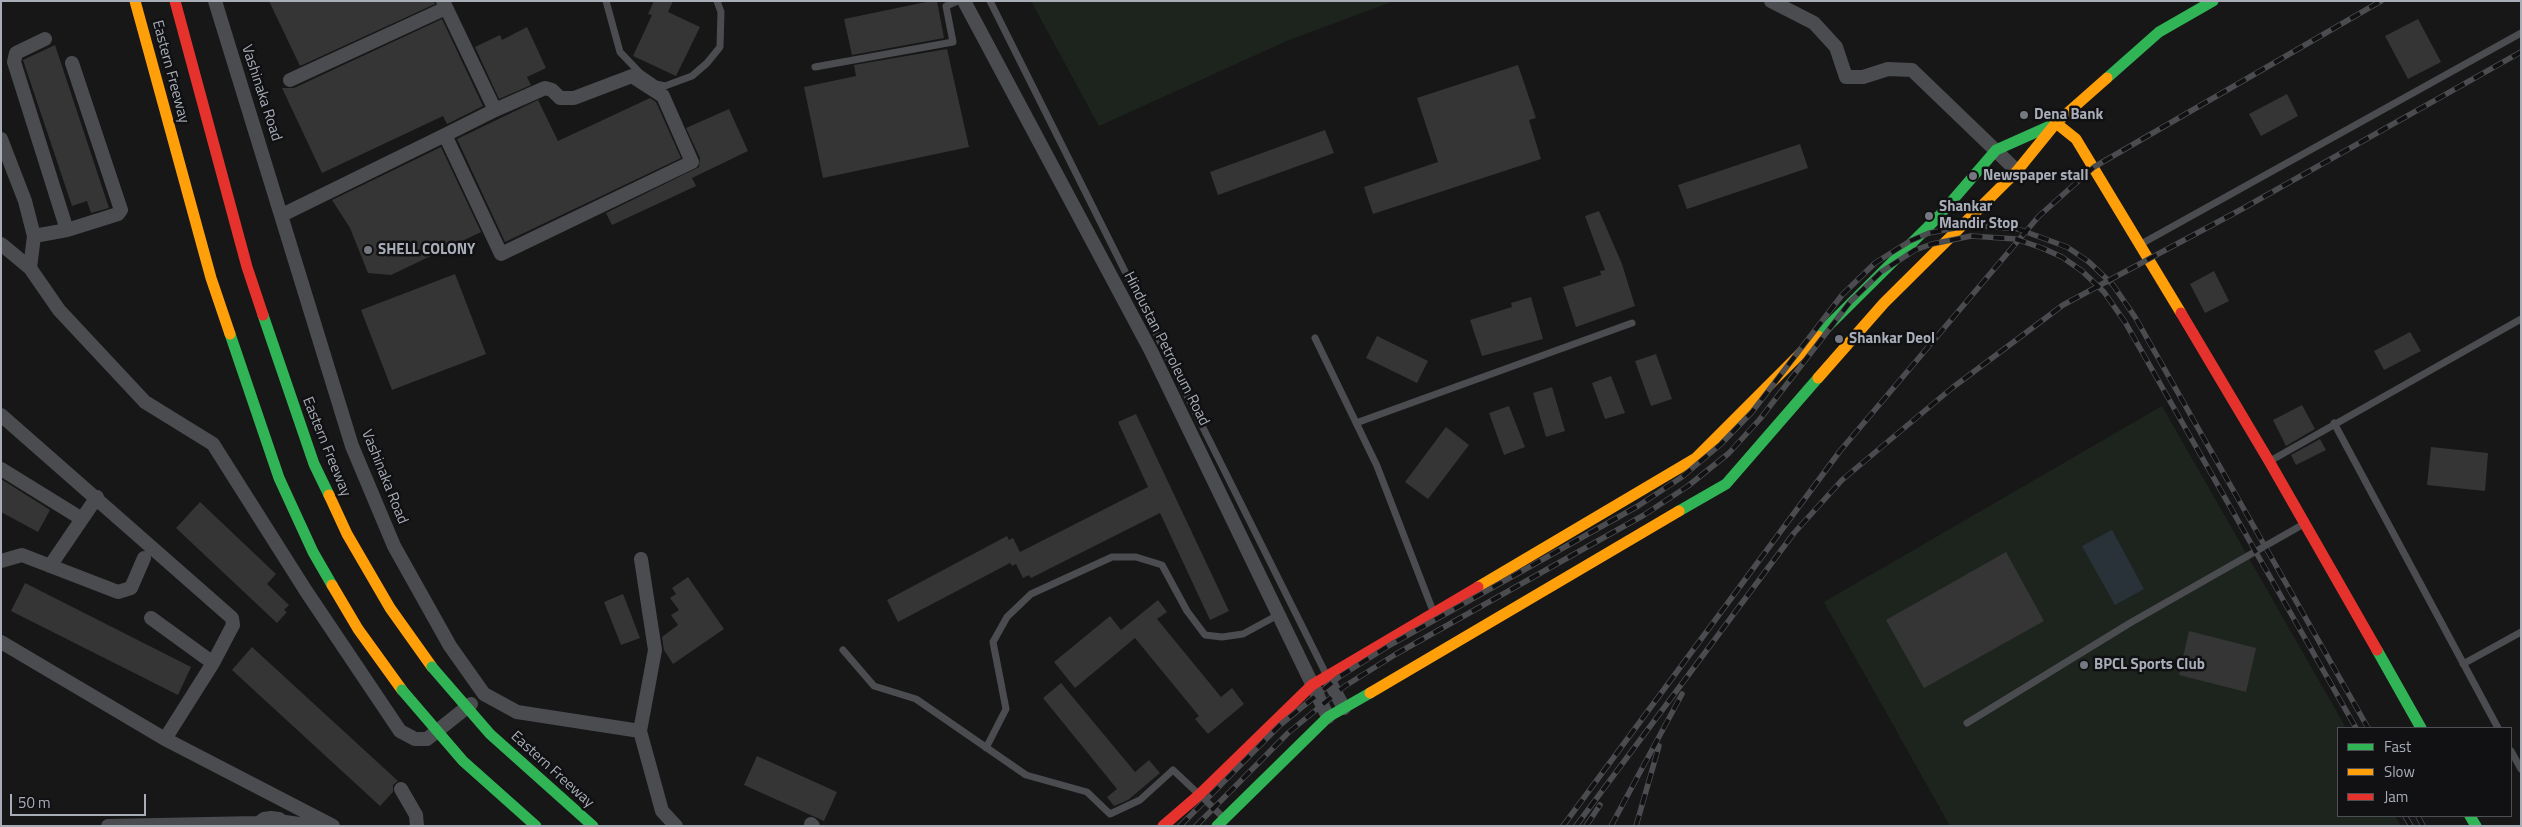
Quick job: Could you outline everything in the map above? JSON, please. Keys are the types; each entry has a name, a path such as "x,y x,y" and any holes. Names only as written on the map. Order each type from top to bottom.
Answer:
{"main road":[{"name":"Eastern Freeway","path":"135,1 211,278 279,478 313,552 358,629 402,690 463,760 536,826"},
{"name":"Eastern Freeway","path":"175,1 247,267 314,464 347,534 390,608 432,667 490,734 593,826"},
{"path":"1221,822 1328,717 1726,484 1884,303 2017,171 2056,123 2159,32 2213,1"},
{"path":"1162,826 1199,795 1312,685 1696,458 1939,216 1996,150 2056,123"},
{"path":"2056,123 2076,140 2141,244 2270,461 2420,727"}],"street":[{"name":"Vashinaka Road","path":"215,1 352,446 390,537 450,646 484,694 516,712 640,731"},
{"name":"Hindustan Petroleum Road","path":"964,1 1151,351 1328,717"},
{"path":"1771,1 1814,23 1836,48 1846,78 1863,77 1888,69 1912,70 2017,171"},
{"path":"290,80 445,4 496,110"},
{"path":"45,39 16,53 14,62 67,230"},
{"path":"34,236 67,230 118,214 122,207 72,63"},
{"path":"282,214 496,110 545,88 552,90 560,98 574,98 632,76 663,96 692,162 501,254 445,135"},
{"path":"1,140 25,201 34,236 30,268"},
{"path":"1,244 30,268 59,310 145,402 212,444 306,591 400,731 415,739 427,739 484,694"},
{"path":"1,415 97,497 232,618 233,625 213,663 165,739"},
{"path":"1,469 82,519"},
{"path":"50,566 97,497"},
{"path":"1,560 22,555 118,592 131,588 144,558"},
{"path":"640,559 655,650 640,731 662,810 676,826"},
{"path":"151,618 213,663"},
{"path":"1,642 165,739 333,826"},
{"path":"1327,677 1344,708"},
{"path":"401,789 416,815 417,826"},
{"path":"108,826 256,824 271,818 287,824 313,826"}],"lane":[{"path":"606,1 620,52 640,73 656,84 665,86 692,76 707,63 720,47 721,12 717,1"},
{"path":"815,67 953,42 946,6 958,1"},
{"path":"990,1 1327,677"},
{"path":"2141,244 2521,33"},
{"path":"2270,461 2334,423 2521,319"},
{"path":"1356,423 1632,323"},
{"path":"1315,338 1377,466 1434,614"},
{"path":"2334,423 2497,727"},
{"path":"1967,723 2130,623 2305,523"},
{"path":"986,748 1006,709 993,642 1007,617 1031,594 1112,557 1136,557 1162,565 1187,611 1205,635 1222,637 1243,634 1278,615"},
{"path":"2463,664 2521,632"},
{"path":"843,650 874,686 916,698 1026,775 1087,792 1110,814 1140,800 1172,770 1199,795 1221,822"},
{"path":"2512,753 2521,769"}],"shaded area":[{"path":"1031,1 1394,1 1289,40 1099,126"},
{"name":"BPCL Sports Club","path":"2162,406 2345,727 2337,727 2337,817 2396,817 2401,826 1950,826 1824,602"},
{"path":"2112,530 2144,589 2115,605 2082,546"}],"building":[{"path":"269,1 434,1 435,4 300,66"},
{"path":"654,1 673,1 668,12 700,27 676,76 633,56 652,15 648,14"},
{"path":"937,1 944,38 852,55 844,19"},
{"path":"442,19 483,106 447,124 443,116 322,173 282,88 294,88"},
{"path":"2418,19 2441,62 2408,79 2385,36"},
{"path":"527,27 546,68 527,77 531,85 499,99 475,47 500,35 502,40"},
{"path":"55,45 109,208 91,213 87,201 72,206 23,60"},
{"path":"947,49 969,147 823,178 804,87 856,76 854,65"},
{"path":"1518,65 1536,118 1529,120 1541,159 1373,214 1364,187 1438,162 1417,98"},
{"path":"2287,94 2298,116 2261,136 2249,114"},
{"path":"650,98 656,102 681,158 505,242 457,139 538,100 558,141"},
{"path":"729,109 748,151 692,178 696,186 612,225 606,213 699,167 700,158 686,128"},
{"path":"1325,130 1334,153 1218,195 1210,172"},
{"path":"1800,144 1808,168 1687,209 1678,185"},
{"path":"441,147 481,232 391,275 368,273 350,228 332,200"},
{"path":"1599,211 1622,264 1635,306 1576,327 1563,287 1601,275 1600,271 1605,270 1585,216"},
{"path":"2214,271 2229,301 2205,313 2190,284"},
{"path":"455,274 486,354 392,390 361,310"},
{"path":"1531,297 1543,339 1482,356 1470,320 1512,307 1511,303"},
{"path":"2410,332 2421,351 2384,370 2374,351"},
{"path":"1377,336 1428,361 1417,383 1366,358"},
{"path":"1656,354 1672,399 1651,406 1635,361"},
{"path":"1611,376 1625,413 1605,419 1592,383"},
{"path":"1552,387 1565,431 1546,437 1533,393"},
{"path":"2302,405 2315,429 2286,446 2273,420"},
{"path":"1509,406 1525,447 1504,455 1489,413"},
{"path":"1136,414 1229,611 1210,620 1160,513 1031,578 1029,575 1023,578 1016,564 1012,566 1010,563 898,622 887,600 1007,536 1009,540 1013,538 1020,552 1148,487 1118,422"},
{"path":"1446,427 1469,445 1428,499 1405,482"},
{"path":"2320,439 2326,450 2296,465 2291,455"},
{"path":"2431,447 2488,453 2485,491 2427,485"},
{"path":"1,479 50,510 38,532 1,512"},
{"path":"200,502 276,574 267,584 289,605 284,610 287,612 277,623 176,528"},
{"path":"2006,552 2044,621 1924,688 1886,620"},
{"path":"688,577 724,629 673,664 664,650 662,637 678,625 671,615 679,610 670,598 676,594 672,588"},
{"path":"25,583 191,667 178,695 11,611"},
{"path":"623,594 640,638 621,645 604,602"},
{"path":"1158,600 1167,612 1157,619 1221,697 1232,688 1244,704 1208,734 1195,719 1199,716 1135,638 1075,688 1054,662 1110,616 1121,630"},
{"path":"2189,631 2256,648 2246,692 2179,675"},
{"path":"252,647 398,781 393,785 393,792 380,806 232,670"},
{"path":"1061,683 1135,772 1149,760 1160,773 1128,800 1114,806 1107,797 1117,789 1043,698"},
{"path":"757,756 837,792 824,821 744,785"}],"railway":[{"path":"1563,826 1840,451 2039,216 2094,167 2381,1"},
{"path":"1576,826 1794,533 1842,480 1952,388 2063,305 2242,209 2521,52"},
{"path":"1180,826 1280,725 1339,677 1390,645 1638,506 1682,477 1721,444 1752,412 1842,295 1875,263 1910,241 1929,233 1971,225 2018,229 2067,247 2089,262 2113,285 2135,317 2367,727"},
{"path":"1196,826 1288,733 1345,686 1396,654 1644,515 1688,486 1729,453 1760,419 1850,302 1881,272 1915,250 1932,244 1971,236 2016,239 2042,248 2062,257 2082,271 2104,292 2125,322 2355,727"},
{"path":"1611,826 1682,694"},
{"path":"1636,826 1659,746"},
{"path":"1586,826 1600,805"},
{"path":"2406,817 2411,826"},
{"path":"2418,817 2423,826"}],"traffic: fast":[{"path":"2107,78 2159,32 2213,1"},
{"path":"1818,336 1939,216 1996,150 2052,125"},
{"path":"263,315 314,464 329,495"},
{"path":"230,334 279,478 313,552 332,585"},
{"path":"1679,511 1726,484 1818,378"},
{"path":"2377,650 2420,727"},
{"path":"432,667 490,734 593,826"},
{"path":"402,690 463,761 536,826"},
{"path":"1217,826 1328,717 1370,693"},
{"path":"2471,817 2476,826"}],"traffic: slow":[{"path":"135,1 211,278 230,334"},
{"path":"1818,378 1884,303 2017,171 2056,123 2107,78"},
{"path":"2056,123 2076,139 2181,313"},
{"path":"1478,587 1696,458 1818,336"},
{"path":"329,495 347,534 390,608 432,667"},
{"path":"1370,693 1679,511"},
{"path":"332,585 358,629 402,690"}],"traffic: jam":[{"path":"175,1 247,267 263,315"},
{"path":"2181,313 2269,461 2377,650"},
{"path":"1163,826 1199,795 1312,685 1478,587"}],"place":[{"name":"Dena Bank","path":"2024,115"},
{"name":"Newspaper stall","path":"1973,176"},
{"name":"Shankar Mandir Stop","path":"1929,216"},
{"name":"SHELL COLONY","path":"368,250"},
{"name":"Shankar Deol","path":"1839,339"},
{"name":"BPCL Sports Club","path":"2084,665"}]}
